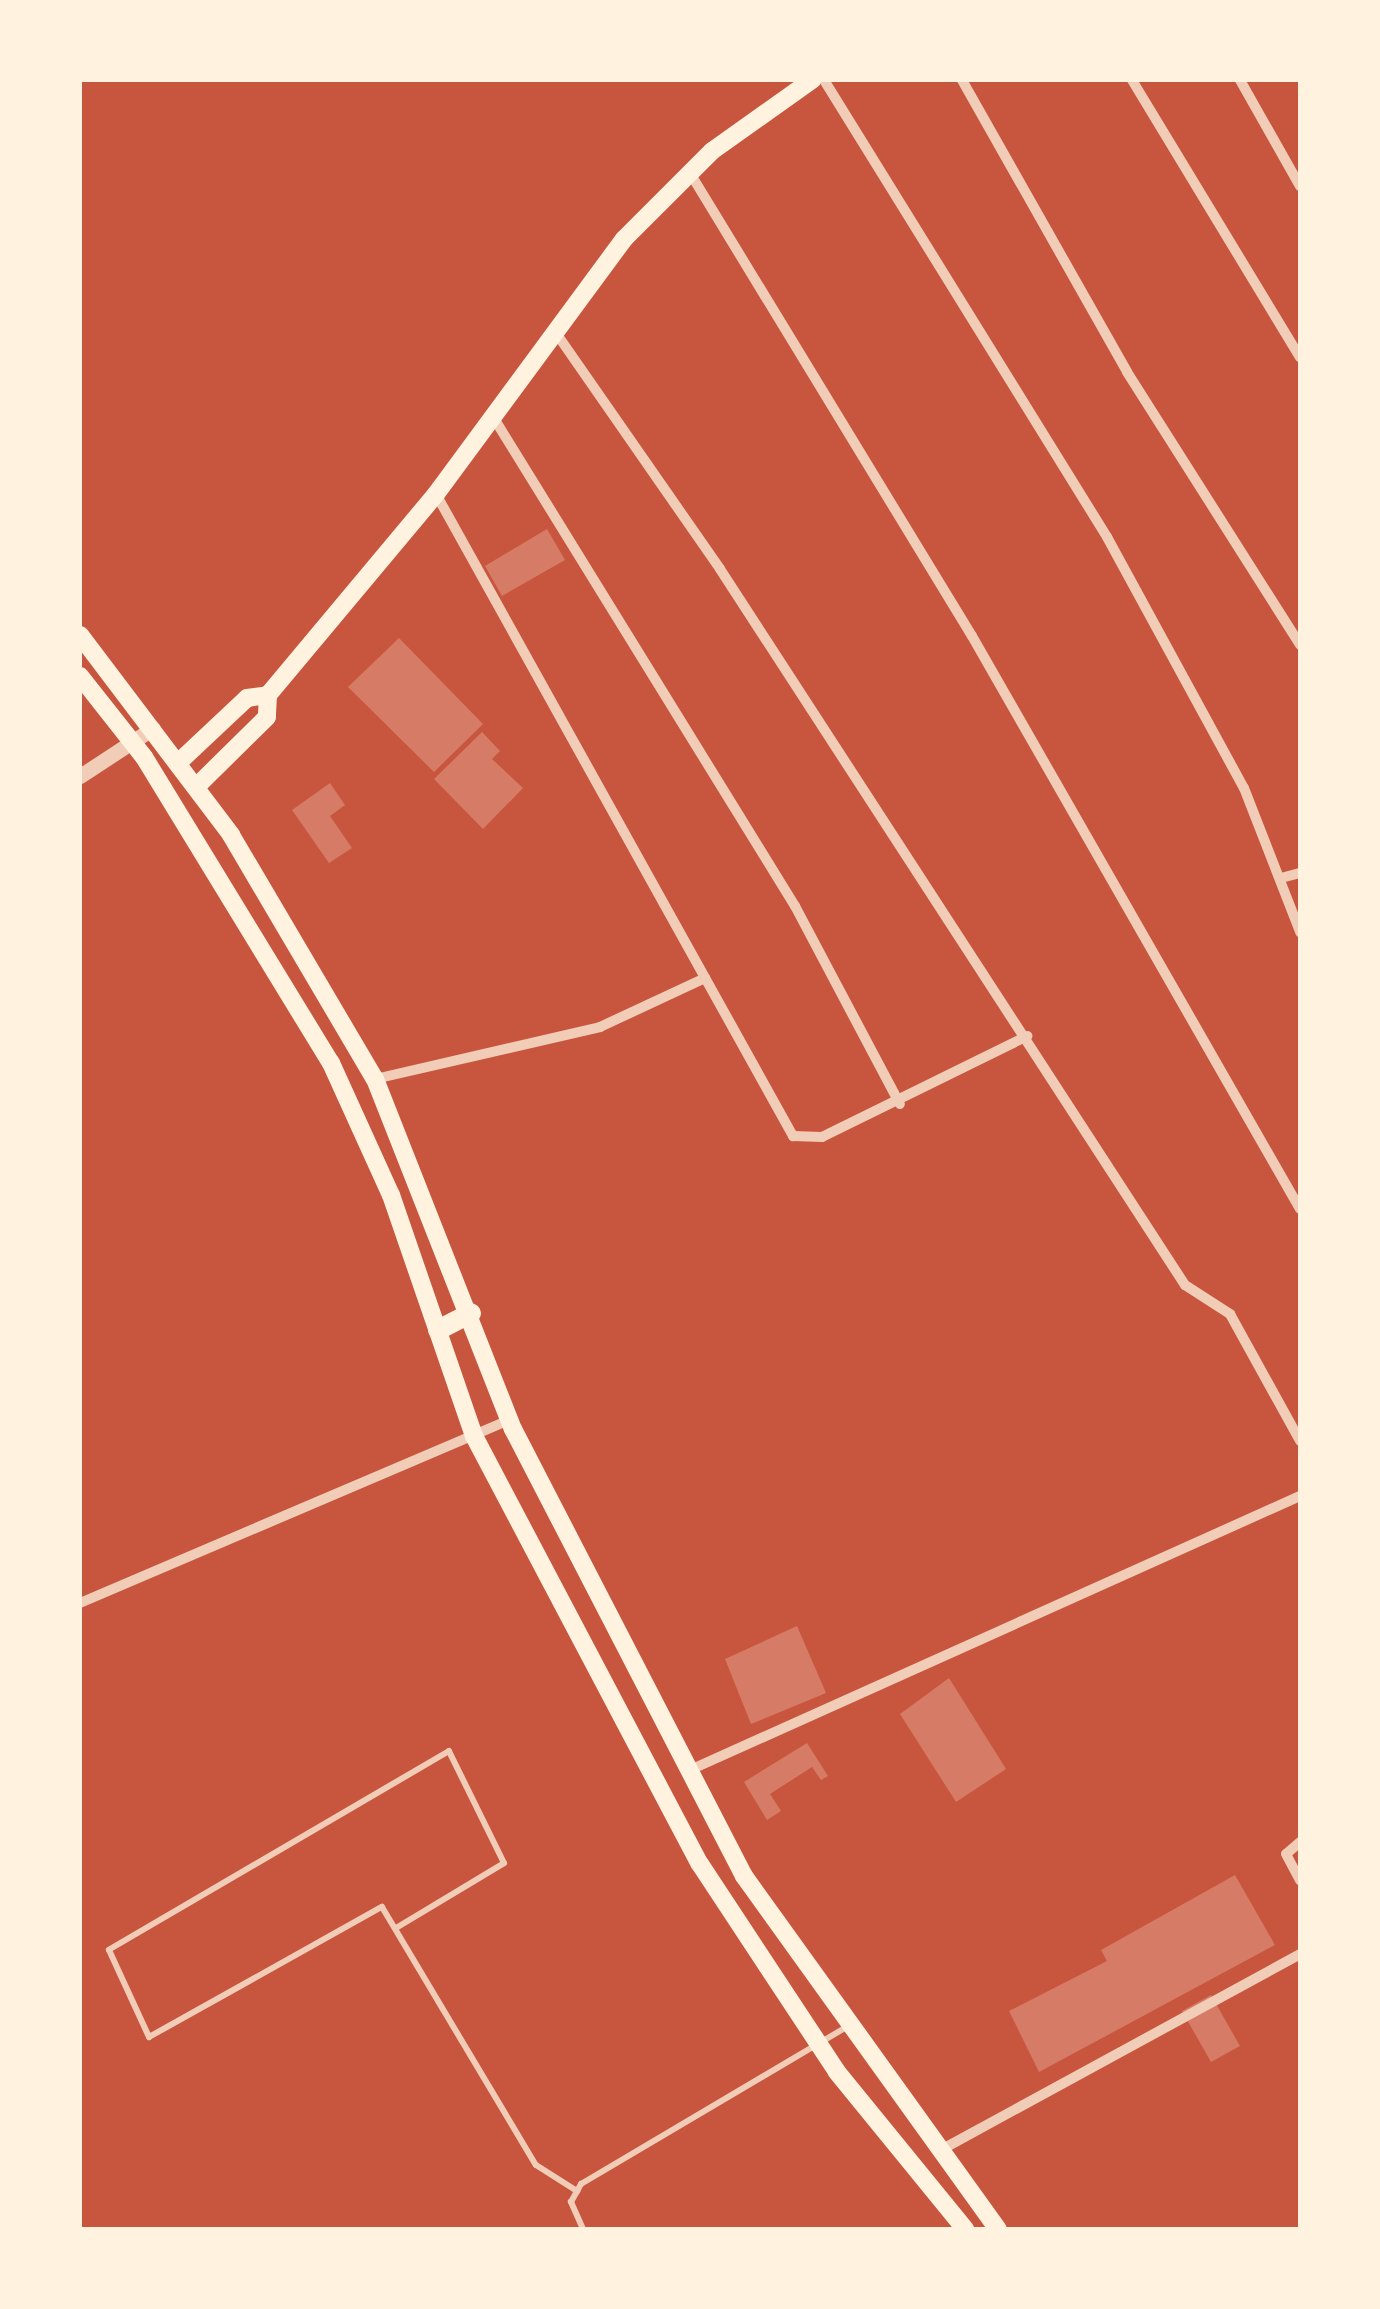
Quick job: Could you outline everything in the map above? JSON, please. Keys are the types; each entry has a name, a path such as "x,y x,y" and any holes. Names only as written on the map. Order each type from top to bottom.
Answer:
{"main road":[{"path":"197,786 267,717 268,695 436,494 554,330 690,173 812,80"},
{"path":"80,635 197,786 375,1078 471,1313 510,1420 744,1876 846,2026 998,2229"},
{"path":"80,676 132,742 331,1063 438,1330 474,1436 700,1864 818,2043 964,2229"},
{"path":"180,762 248,698 268,695"},
{"path":"438,1330 471,1313"}],"street":[{"path":"824,80 1107,536 1244,788 1300,932"},
{"path":"962,80 1127,372 1300,646"},
{"path":"1132,80 1300,357"},
{"path":"1240,80 1300,186"},
{"path":"690,173 972,636 1300,1209"},
{"path":"554,330 1027,1036 1186,1285 1230,1314 1300,1441"},
{"path":"492,415 795,906 900,1104"},
{"path":"436,494 793,1136 822,1137 900,1104 1027,1036"},
{"path":"80,776 153,728"},
{"path":"1281,878 1300,873"},
{"path":"375,1078 600,1027 705,978"},
{"path":"80,1603 510,1420"},
{"path":"690,1770 1300,1496"},
{"path":"1300,1842 1286,1854 1300,1880"},
{"path":"938,2152 1300,1954"}],"lane":[{"path":"396,1928 504,1864 449,1751 109,1950 149,2036 382,1907 536,2166 577,2191"},
{"path":"583,2229 571,2202 577,2191 846,2026"}],"building":[{"path":"547,529 565,560 502,596 485,566"},
{"path":"399,638 483,724 434,772 348,687"},
{"path":"482,732 500,751 492,759 523,788 483,829 434,779"},
{"path":"330,783 345,805 330,816 352,848 329,863 292,810"},
{"path":"797,1626 826,1693 751,1724 725,1659"},
{"path":"949,1678 1006,1769 956,1802 900,1714"},
{"path":"807,1743 828,1776 821,1780 812,1767 770,1794 781,1811 767,1820 744,1782"},
{"path":"1235,1875 1275,1945 1039,2072 1009,2011 1107,1961 1101,1950"},
{"path":"1211,1995 1240,2046 1211,2062 1182,2011"}]}
